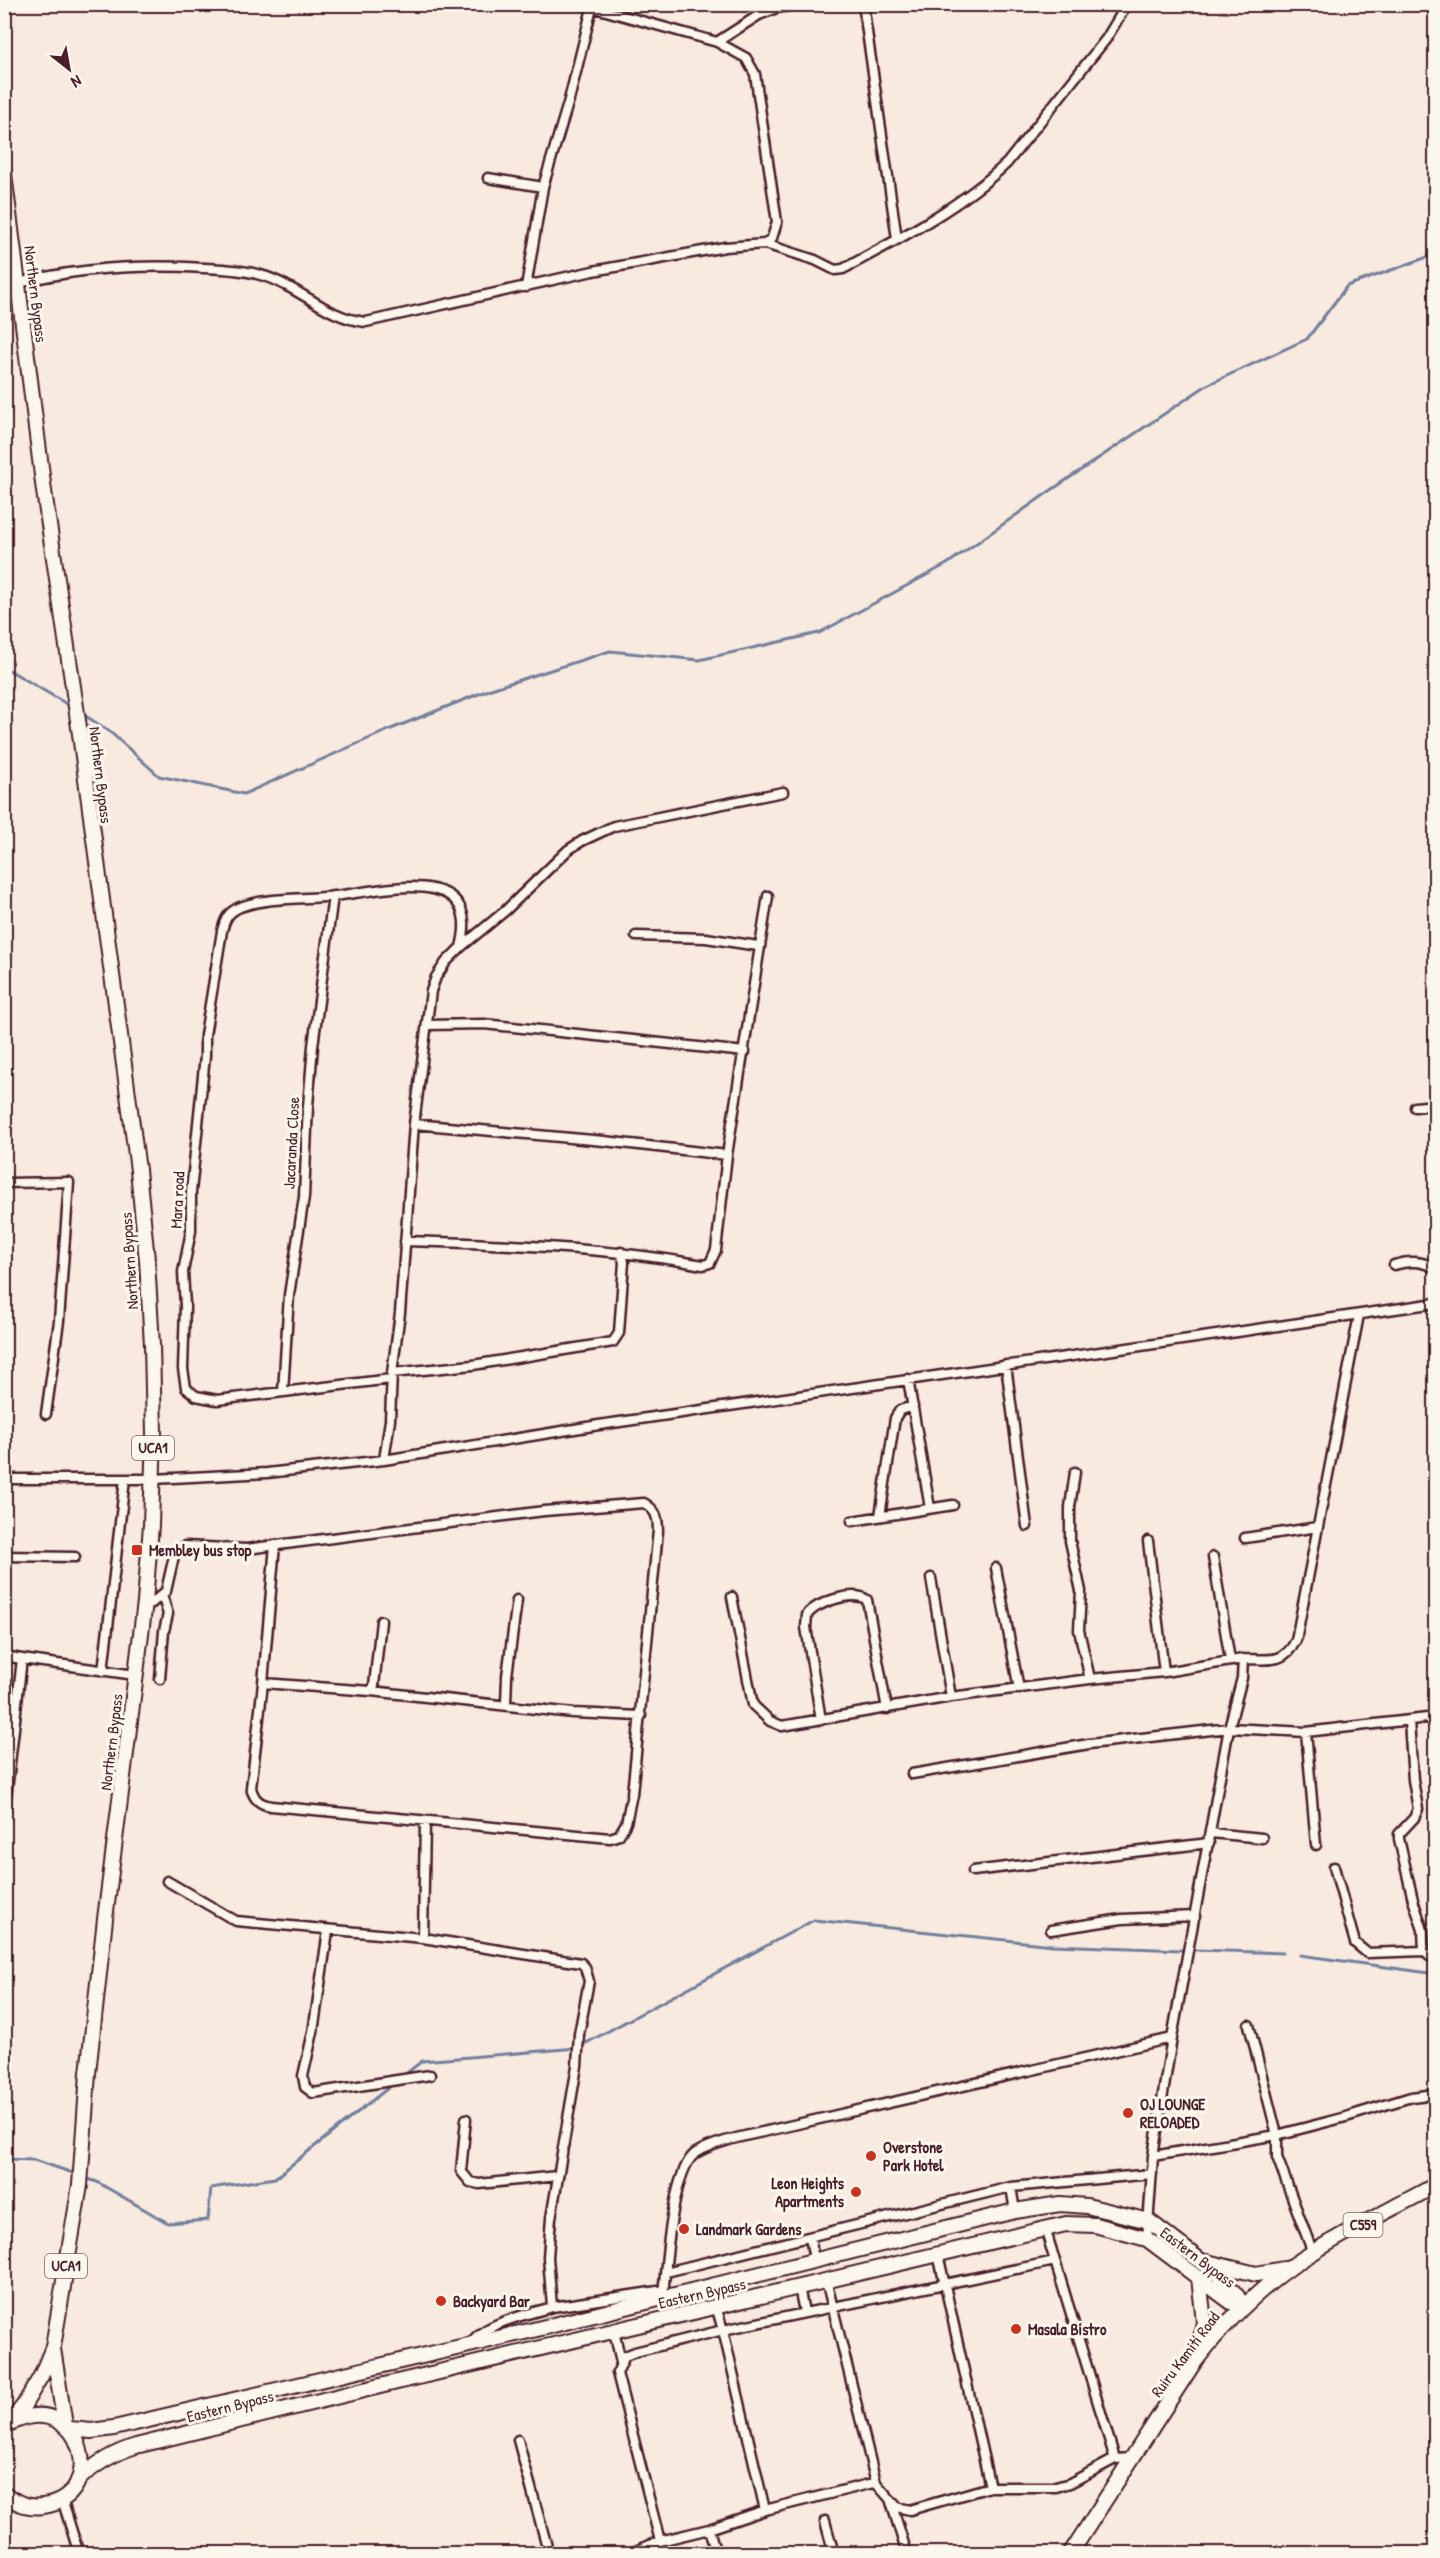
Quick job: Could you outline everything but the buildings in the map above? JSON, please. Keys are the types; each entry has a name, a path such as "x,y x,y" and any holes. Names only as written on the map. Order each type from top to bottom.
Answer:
{"main road":[{"name":"Northern Bypass","path":"4,174 10,260 18,283 44,491 80,734 137,1159 147,1260 152,1345 153,1479 145,1602 105,1919 88,2073 80,2185 53,2347"},
{"name":"Ruiru Kamiti Road","path":"1070,2553 1193,2364 1214,2336 1243,2306 1292,2266 1436,2185"},
{"name":"Eastern Bypass","path":"8,2425 24,2416 38,2415 52,2417 68,2427 92,2431 114,2428 470,2346 664,2294 1015,2211 1069,2205 1095,2207 1149,2222 1204,2261 1230,2286 1243,2306"},
{"name":"Eastern Bypass","path":"62,2499 95,2464 120,2451 136,2446 1066,2224 1095,2225 1147,2239 1231,2302 1243,2306"},
{"path":"1204,2261 1256,2274 1267,2274 1292,2266"},
{"path":"1193,2364 1204,2322 1199,2278"},
{"name":"UCA1","path":"8,2425 24,2405 41,2376 53,2347"},
{"name":"UCA1","path":"53,2347 68,2427"},
{"path":"68,2427 78,2440 82,2453 82,2466 78,2480"},
{"path":"6,2495 16,2502 37,2506 62,2499"}],"street":[{"path":"717,42 759,15 777,8 800,4"},
{"path":"863,4 897,239"},
{"path":"18,283 43,277 142,265 226,270 268,277 343,317 366,322 725,246 765,244 835,270 843,269 897,239 975,189 1007,163 1106,39 1127,4"},
{"path":"526,287 543,186 569,100 587,6 717,42 746,58 755,74 777,222 772,238 765,244"},
{"path":"488,178 543,186"},
{"path":"384,1460 400,1313 414,1124 431,991 436,977 461,946 505,911 568,850 596,833 614,826 783,792"},
{"path":"333,896 418,887 439,890 454,899 463,910 466,928 461,946"},
{"name":"Jacaranda Close","path":"283,1392 289,1295 304,1197 313,1046 333,896"},
{"name":"Mara road","path":"333,896 294,897 239,908 228,914 222,931 205,1035 205,1056 191,1192 191,1231 183,1272 185,1306 183,1370 186,1388 196,1396 217,1400 473,1365 613,1342 619,1333 624,1262 621,1252"},
{"path":"405,1241 527,1245 621,1252 703,1265 710,1263 715,1256 727,1155 745,1052 758,946 768,896"},
{"path":"636,936 706,938 758,946"},
{"path":"427,1025 484,1024 745,1052"},
{"path":"1415,1107 1436,1105"},
{"path":"414,1124 604,1141 727,1155"},
{"path":"4,1184 69,1182 59,1322 46,1414"},
{"path":"1394,1265 1409,1261 1425,1263 1436,1268"},
{"path":"4,1479 153,1479 267,1473 384,1460 610,1423 1436,1303"},
{"path":"732,1597 753,1705 770,1721 782,1726 951,1697 1164,1672 1230,1660 1283,1658 1291,1651 1296,1640 1359,1314"},
{"path":"1006,1365 1027,1526"},
{"path":"908,1379 930,1508"},
{"path":"880,1516 895,1418 900,1410 913,1406"},
{"path":"1075,1472 1070,1507 1070,1541 1081,1591 1079,1630 1090,1679"},
{"path":"104,1671 125,1479"},
{"path":"145,1602 152,1603 166,1591 174,1556 180,1548 246,1549 275,1545 544,1511 644,1503 658,1517 658,1531 632,1794 627,1823 619,1835 610,1838 425,1822 271,1806 259,1802 254,1797 251,1788 275,1545"},
{"path":"852,1521 953,1505"},
{"path":"1245,1538 1318,1527"},
{"path":"1148,1541 1164,1672"},
{"path":"4,1556 75,1557"},
{"path":"1213,1557 1230,1660"},
{"path":"996,1568 1019,1689"},
{"path":"931,1578 951,1697"},
{"path":"160,1679 164,1631 168,1614 162,1595"},
{"path":"821,1720 806,1627 807,1615 817,1605 857,1595 867,1600 887,1709"},
{"path":"506,1704 507,1676 517,1600"},
{"path":"371,1691 374,1686 381,1621"},
{"path":"4,1656 135,1675"},
{"path":"4,1816 22,1659"},
{"path":"1147,2239 1153,2156 1172,2038 1229,1728 1242,1678 1243,1659"},
{"path":"263,1683 506,1704 573,1713 641,1716"},
{"path":"912,1774 1089,1744 1229,1728 1306,1732 1436,1717"},
{"path":"1408,1720 1418,1809 1414,1818 1399,1833 1399,1839 1413,1900 1423,1930 1424,1951"},
{"path":"1306,1732 1316,1845"},
{"path":"423,1938 425,1822"},
{"path":"1211,1833 1262,1838"},
{"path":"973,1871 1209,1843"},
{"path":"1334,1867 1355,1943 1360,1948 1367,1953 1424,1951 1430,1956 1436,1955"},
{"path":"167,1881 236,1921 423,1938 581,1963 585,1967 589,1981 579,2034 577,2066 557,2176 548,2257 552,2307"},
{"path":"1051,1930 1122,1919 1195,1916"},
{"path":"328,1930 313,2032 303,2076 305,2087 313,2093 330,2092 383,2080 430,2075"},
{"path":"1249,2025 1277,2134 1277,2157 1313,2253"},
{"path":"470,2346 472,2339 484,2330 552,2307 664,2294 671,2227 682,2172 696,2153 723,2143 780,2128 1172,2038"},
{"path":"1153,2156 1277,2134 1346,2117 1411,2097 1436,2094"},
{"path":"466,2119 461,2171 470,2182 480,2184 557,2176"},
{"path":"666,2272 1011,2187 1152,2175"},
{"path":"1011,2187 1015,2211"},
{"path":"1046,2228 1115,2459"},
{"path":"810,2237 814,2260"},
{"path":"939,2254 990,2487"},
{"path":"660,2541 617,2373 625,2356 723,2330 834,2305 1055,2261"},
{"path":"826,2280 876,2483 897,2507 910,2510 990,2487 1056,2487 1070,2483 1115,2459 1132,2458"},
{"path":"800,2286 804,2312"},
{"path":"716,2306 765,2510"},
{"path":"614,2331 621,2362"},
{"path":"518,2440 549,2553"},
{"path":"628,2553 660,2541 709,2529 765,2510 876,2483"},
{"path":"62,2499 79,2553"},
{"path":"891,2501 907,2553"},
{"path":"825,2521 834,2553"},
{"path":"709,2529 716,2553"}],"waterway":[{"path":"81,713 109,731 159,776 244,794 386,731 491,689 610,651 699,660 819,633 947,564 1207,385 1307,339 1347,286 1436,254"},
{"path":"4,667 70,706"},
{"path":"403,2076 422,2061 577,2048 814,1920 1053,1945 1181,1950"},
{"path":"1196,1950 1283,1953"},
{"path":"1300,1955 1436,1974"},
{"path":"85,2178 97,2182 168,2223 208,2220 211,2188 275,2178 393,2084"},
{"path":"4,2159 34,2160 76,2174"}],"place":[{"name":"Membley bus stop","path":"137,1550"},
{"name":"OJ LOUNGE RELOADED","path":"1128,2113"},
{"name":"Overstone Park Hotel","path":"871,2156"},
{"name":"Leon Heights Apartments","path":"856,2192"},
{"name":"Landmark Gardens","path":"684,2229"},
{"name":"Backyard Bar","path":"441,2301"},
{"name":"Masala Bistro","path":"1016,2329"}]}
